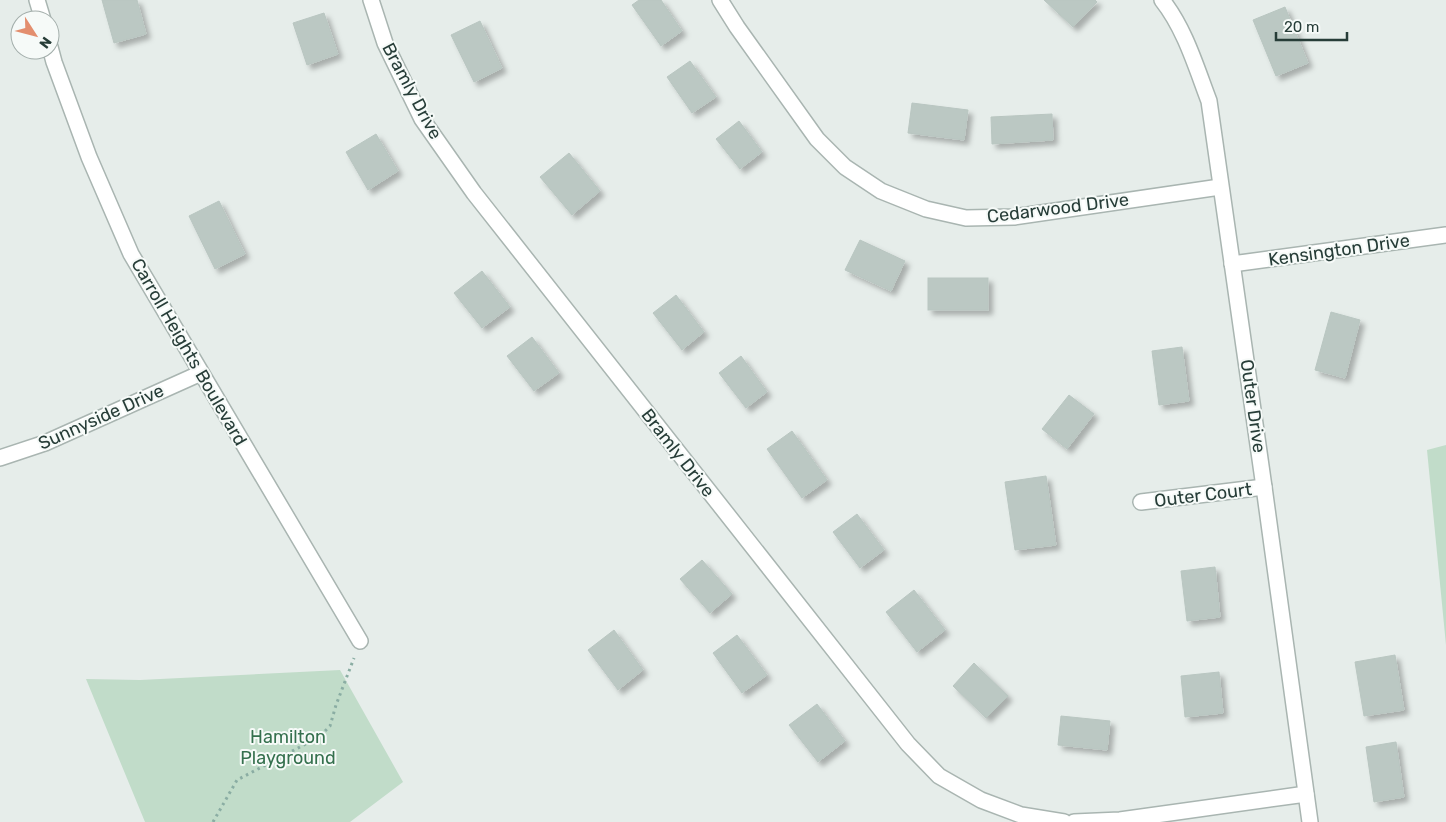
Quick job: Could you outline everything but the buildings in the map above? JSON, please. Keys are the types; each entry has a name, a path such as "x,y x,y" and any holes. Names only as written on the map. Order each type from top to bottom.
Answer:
{"street":[{"name":"Bramly Drive","path":"371,0 385,43 422,118 474,193 908,744 939,776 981,800 1021,815 1064,822"},
{"name":"Cedarwood Drive","path":"720,0 737,27 817,139 845,167 881,191 926,208 966,218 1014,217 1220,187"},
{"name":"Outer Drive","path":"1162,0 1170,11 1191,53 1209,101 1310,822"},
{"name":"Carroll Heights Boulevard","path":"53,60 89,157 131,254 360,641"},
{"name":"Kensington Drive","path":"1232,264 1446,235"},
{"name":"Sunnyside Drive","path":"0,458 46,443 200,373"},
{"name":"Outer Court","path":"1141,502 1264,487"},
{"path":"1074,822 1120,820 1306,794"}],"path":[{"path":"213,822 237,780 319,737 330,726 360,641"}],"green space":[{"path":"1446,445 1446,645 1427,450"},
{"name":"Hamilton Playground","path":"340,670 403,782 350,822 145,822 86,679 140,680"}]}
